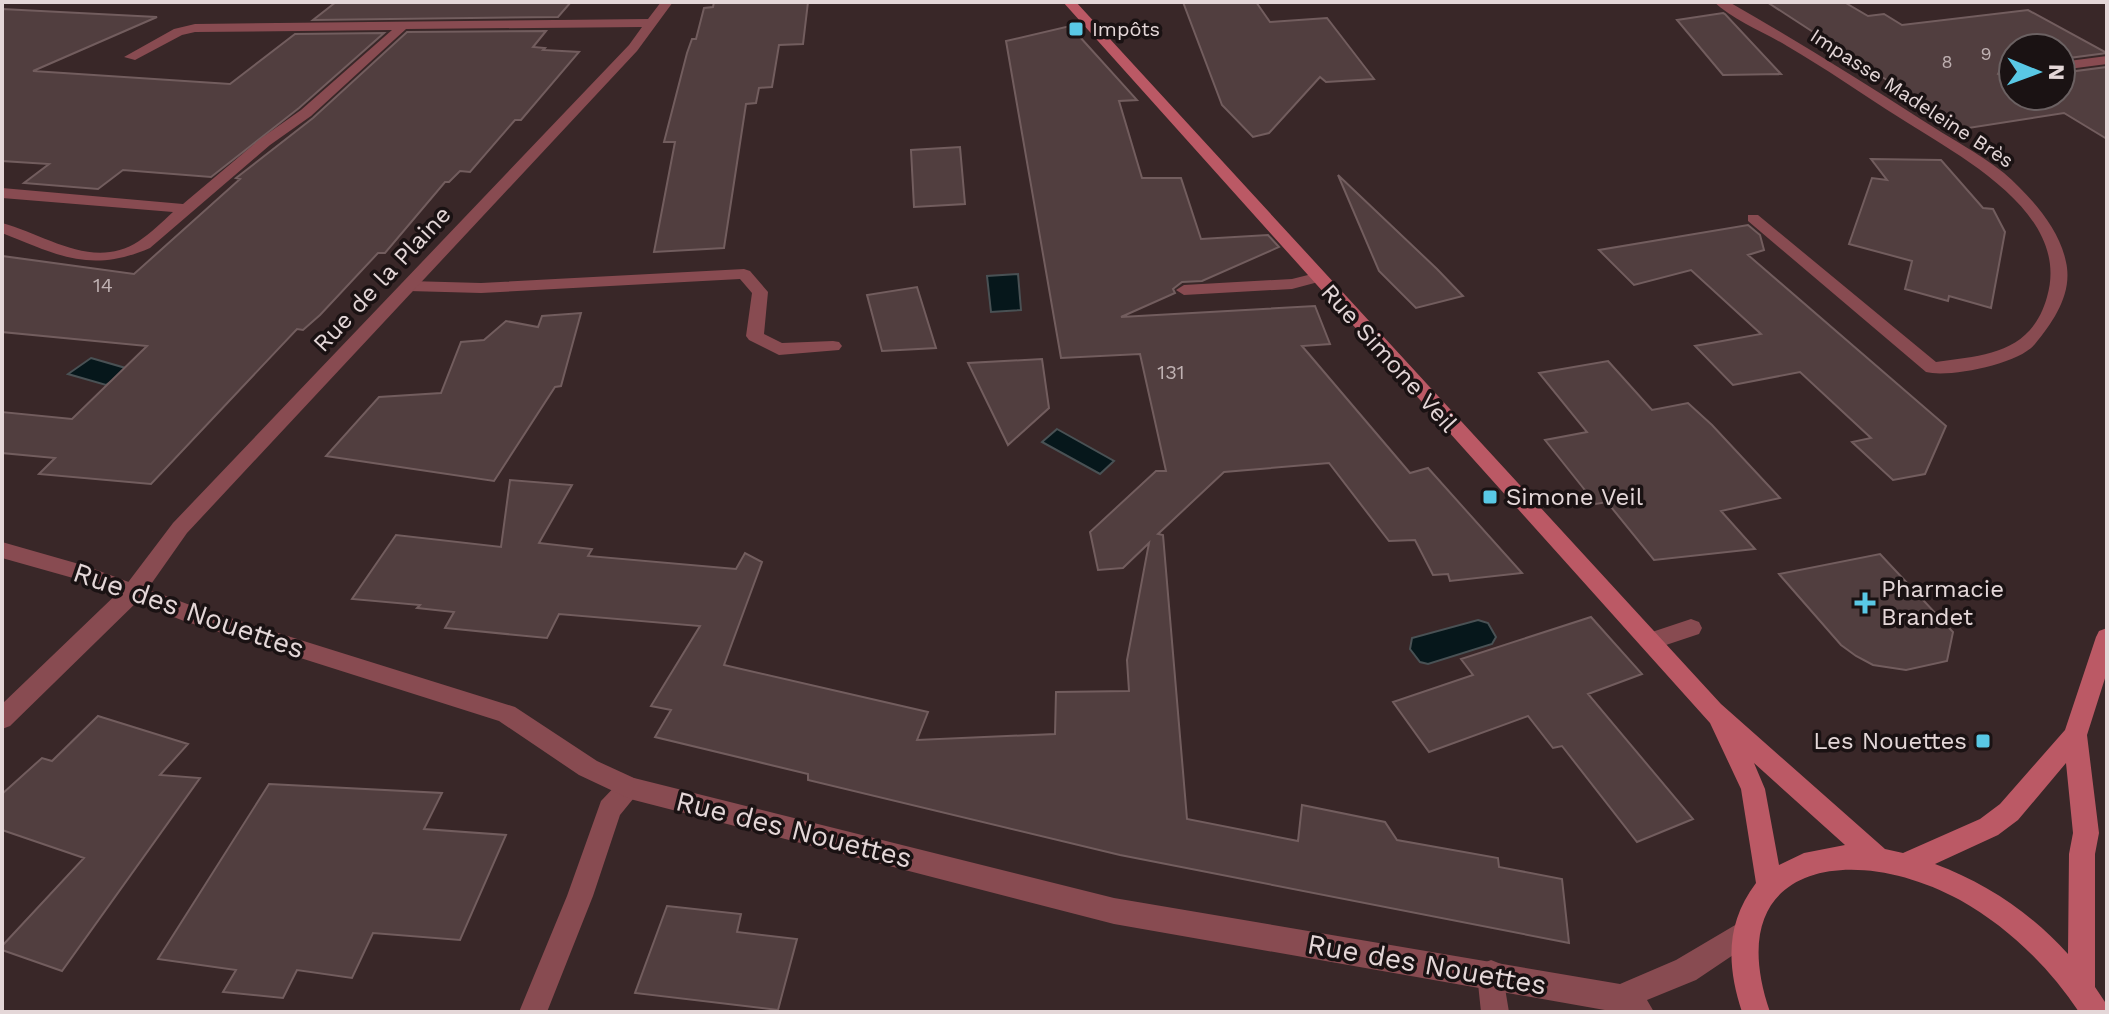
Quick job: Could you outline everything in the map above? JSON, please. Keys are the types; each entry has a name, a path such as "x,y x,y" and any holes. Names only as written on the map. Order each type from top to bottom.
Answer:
{"main road":[{"name":"Rue Simone Veil","path":"1069,2 1543,528 1713,711 1892,862"},
{"path":"1892,862 1989,827 2009,812 2075,735 2107,637"},
{"name":"Rue Simone Veil","path":"1713,711 1741,760 1753,789 1769,885"},
{"path":"2075,735 2086,833 2082,854 2088,1001"},
{"path":"1756,1012 1746,989 1742,934 1752,906 1769,885 1799,866 1836,858 1892,862 1968,891 2030,934 2088,1001"}],"street":[{"name":"Rue de la Plaine","path":"2,719 134,591 180,528 653,23 667,2"},
{"name":"Impasse Madeleine Brès","path":"1720,2 1802,49 1996,174 2016,191 2049,231 2060,267 2058,289 2052,311 2019,351 1932,368 1753,218"},
{"path":"130,57 178,32 195,28 653,23"},
{"path":"2,228 89,260 117,258 144,245 265,142 306,113 404,25"},
{"path":"2077,64 2107,60"},
{"path":"2,193 187,209"},
{"path":"409,286 481,288 744,274 760,292 755,336 779,349 833,346"},
{"path":"1184,290 1292,284 1316,278"},
{"name":"Rue des Nouettes","path":"2,550 79,572 192,615 507,714 588,768 630,788 1114,911 1491,974 1630,1005 1742,934"},
{"path":"1651,641 1691,628"},
{"path":"533,1012 580,896 610,809 630,788"},
{"path":"1491,974 1495,1012"}],"shaded area":[{"path":"1018,274 1021,310 991,312 987,276"},
{"path":"91,358 129,369 106,385 68,374"},
{"path":"1057,429 1114,461 1100,474 1042,442"},
{"path":"1478,620 1488,623 1496,637 1492,644 1428,664 1420,662 1410,649 1412,638"}],"building":[{"path":"336,2 571,2 558,17 313,20"},
{"path":"714,2 808,2 803,44 779,45 772,87 759,88 756,103 746,104 724,248 654,252 675,142 664,142 692,39 696,39 704,8 713,7"},
{"path":"1183,2 1256,2 1270,22 1327,18 1374,79 1326,82 1320,77 1269,133 1253,137 1222,105"},
{"path":"1767,2 1844,2 1868,16 1884,14 1902,25 2028,10 2068,32 1997,32 1997,112 2077,112 2077,71 2107,67 2107,139 2064,113 1962,129"},
{"path":"2,9 157,17 33,71 230,84 295,34 384,33 299,108 211,177 123,170 98,189 24,183 49,164 2,161"},
{"path":"1723,13 1781,74 1723,75 1677,20"},
{"path":"1070,26 1137,100 1119,101 1142,178 1181,178 1201,239 1268,235 1279,247 1202,281 1182,282 1173,289 1175,293 1121,317 1315,306 1330,344 1302,346 1410,473 1428,468 1522,573 1450,581 1448,574 1433,575 1415,540 1389,541 1329,463 1224,472 1158,534 1163,535 1187,819 1298,841 1302,805 1385,822 1397,840 1498,858 1499,867 1562,879 1569,943 1120,855 808,780 808,774 655,737 671,710 651,706 700,626 559,614 547,638 445,628 454,612 417,608 420,605 352,599 396,535 501,547 510,480 572,485 539,543 592,549 588,556 736,569 745,553 762,562 724,665 928,712 917,740 1055,734 1056,692 1129,691 1127,660 1149,543 1123,568 1098,570 1090,532 1156,471 1166,471 1140,354 1061,358 1006,41"},
{"path":"546,31 533,47 579,52 521,120 515,120 470,172 460,171 445,182 385,253 378,253 303,330 297,329 151,484 39,474 55,458 2,453 2,412 72,419 147,346 2,332 2,256 134,274 240,179 236,178 313,118 407,32"},
{"path":"2077,37 2107,53 2077,57"},
{"path":"960,147 965,204 914,207 911,150"},
{"path":"1871,159 1941,160 1983,208 1993,209 2005,232 1991,308 1949,296 1948,301 1905,289 1912,261 1849,244 1872,178 1887,180"},
{"path":"1338,175 1463,296 1416,308 1379,271"},
{"path":"1748,225 1760,235 1764,250 1748,255 1946,426 1925,474 1893,480 1852,442 1871,438 1800,372 1733,385 1695,346 1761,334 1691,270 1634,285 1599,250"},
{"path":"917,287 936,348 882,351 867,295"},
{"path":"581,313 561,386 555,387 494,481 326,456 379,397 441,393 461,342 484,340 506,321 538,327 542,316"},
{"path":"1042,359 1049,408 1008,445 968,363"},
{"path":"1608,361 1652,410 1688,403 1780,498 1721,511 1755,549 1654,560 1607,502 1596,504 1545,440 1587,432 1539,373"},
{"name":"Pharmacie Brandet","path":"1880,554 1953,632 1947,661 1906,670 1873,665 1841,645 1779,574"},
{"path":"1591,617 1642,674 1588,694 1693,819 1637,842 1562,746 1553,748 1528,716 1429,752 1393,702 1473,675 1461,659"},
{"path":"98,716 188,744 160,775 200,778 62,971 2,950 2,946 84,858 2,830 2,794 42,758 52,761"},
{"path":"269,784 442,793 424,829 506,835 460,940 373,933 352,978 297,970 283,998 223,992 236,970 158,959"},
{"path":"667,906 741,914 737,932 797,939 778,1010 635,993"}],"place":[{"name":"Impôts","path":"1076,29"},
{"name":"Simone Veil","path":"1490,497"},
{"name":"Pharmacie Brandet","path":"1865,603"},
{"name":"Les Nouettes","path":"1983,741"}]}
